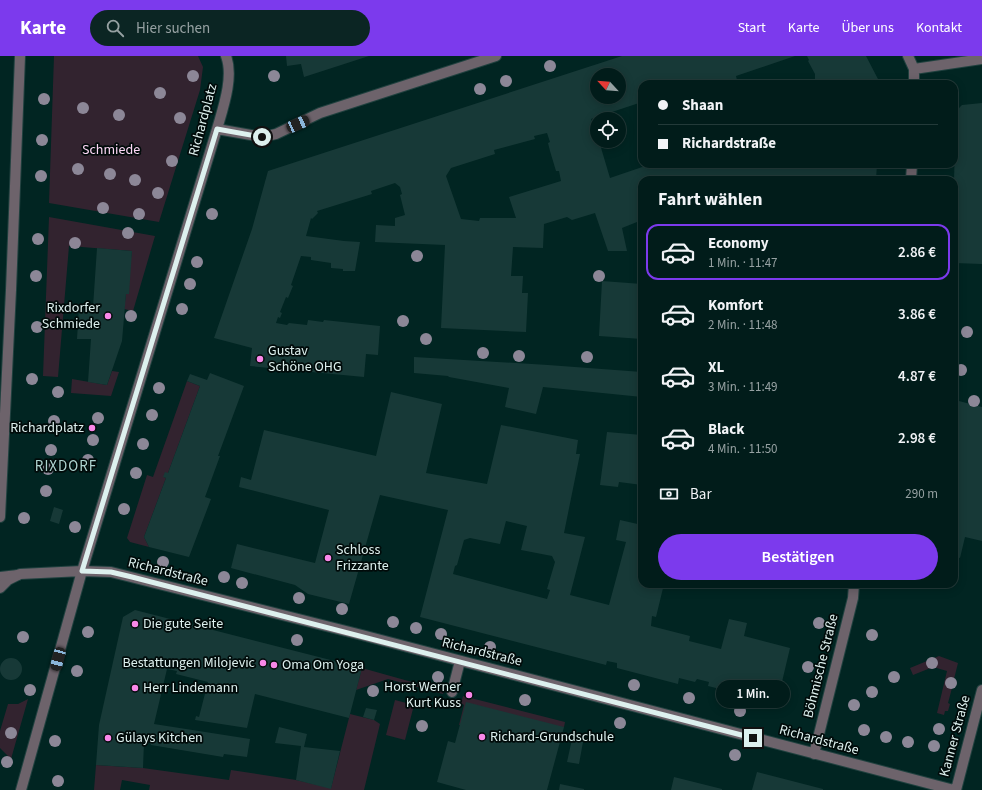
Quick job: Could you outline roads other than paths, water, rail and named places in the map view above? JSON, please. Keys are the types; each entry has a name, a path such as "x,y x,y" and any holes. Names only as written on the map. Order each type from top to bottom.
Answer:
{"street":[{"path":"0,517 20,56"},
{"name":"Richardplatz","path":"21,790 82,571 217,129 229,77 228,61 226,56"},
{"path":"217,129 262,137 276,134 320,113 496,56"},
{"path":"908,56 914,69 914,80"},
{"path":"914,69 982,59"},
{"name":"Richardstraße","path":"0,577 20,574 82,571 111,572 955,790"},
{"path":"0,588 8,580 20,574"},
{"name":"Böhmische Straße","path":"814,754 853,598 854,588"},
{"path":"452,692 460,661"},
{"name":"Kanner Straße","path":"955,790 982,690"}],"place":[{"name":"Rixdorfer Schmiede","path":"108,316"},
{"name":"Gustav Schöne OHG","path":"260,359"},
{"name":"Richardplatz","path":"92,428"},
{"name":"Schloss Frizzante","path":"328,558"},
{"name":"Die gute Seite","path":"135,624"},
{"name":"Bestattungen Milojevic","path":"263,663"},
{"name":"Oma Om Yoga","path":"274,665"},
{"name":"Herr Lindemann","path":"135,688"},
{"name":"Horst Werner Kurt Kuss","path":"469,695"},
{"name":"Richard-Grundschule","path":"482,737"},
{"name":"Gülays Kitchen","path":"108,738"}],"district":[{"name":"RIXDORF","path":"66,466"}],"park label":[{"name":"Schmiede","path":"111,150"}]}
